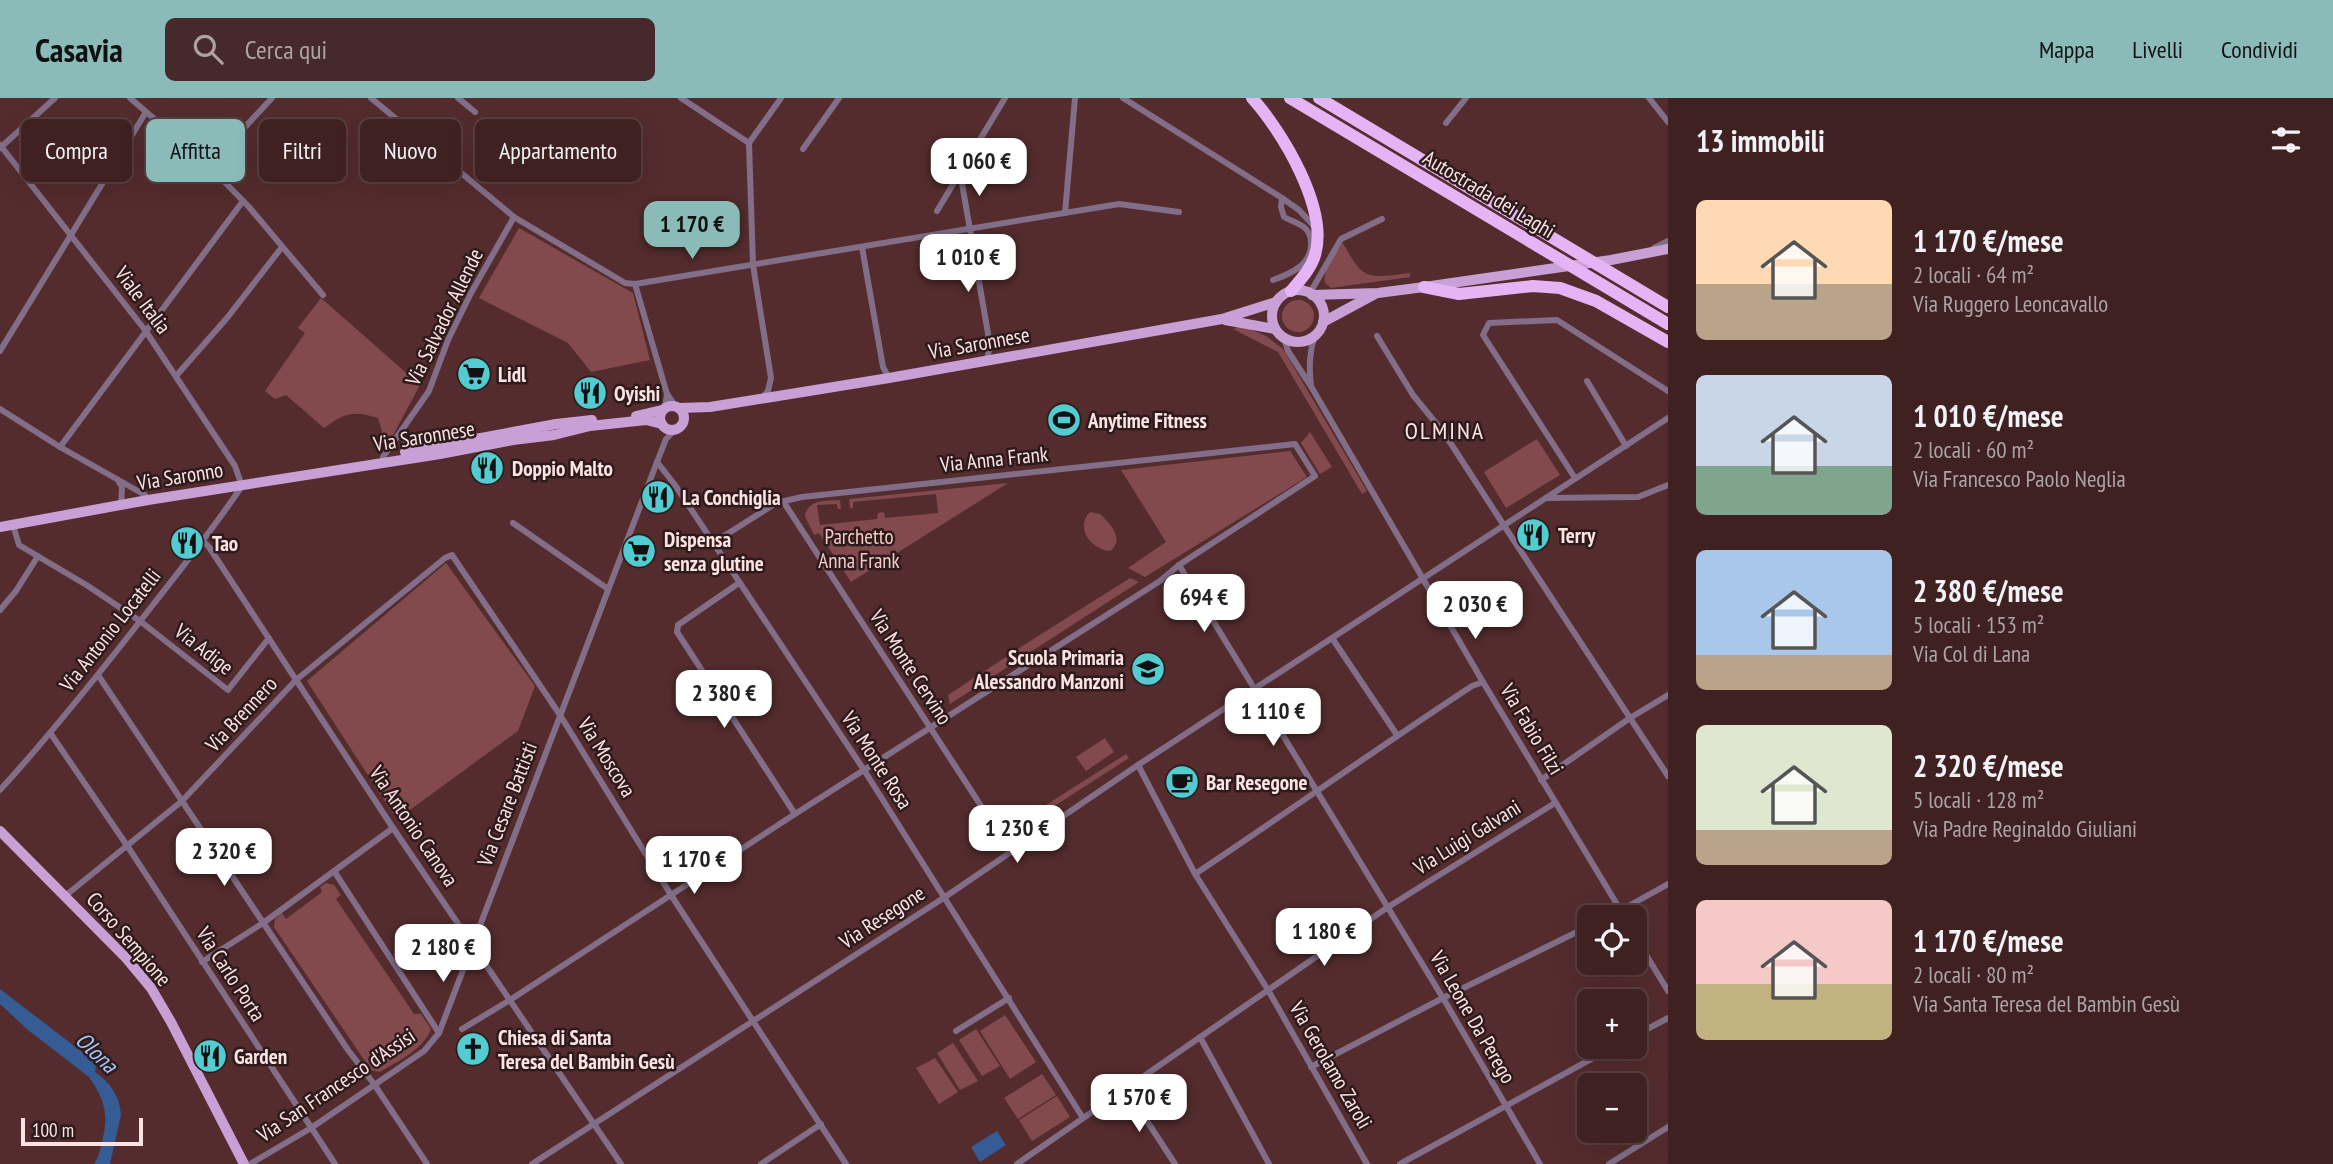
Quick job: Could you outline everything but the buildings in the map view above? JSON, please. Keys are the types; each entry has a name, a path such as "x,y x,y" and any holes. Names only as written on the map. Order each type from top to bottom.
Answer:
{"highway":[{"path":"1252,98 1282,136 1295,160 1313,207 1318,236 1315,255 1291,291"},
{"name":"Autostrada dei Laghi","path":"1290,98 1668,324"},
{"name":"Autostrada dei Laghi","path":"1319,98 1668,307"},
{"path":"1424,287 1459,294 1517,286 1560,288 1596,301 1668,342"}],"main road":[{"path":"1291,291 1311,294 1378,293 1611,260 1668,249"},
{"name":"Via Saronnese","path":"366,465 383,457 416,450 564,423 700,408 889,378 1222,319 1276,302 1291,291"},
{"path":"1276,302 1272,313 1275,329 1284,338 1300,342 1315,335 1323,322 1378,293"},
{"path":"1311,294 1320,303 1323,322"},
{"name":"Via Saronnese","path":"1222,319 1275,329"},
{"path":"673,410 681,425 667,430 660,417 673,410"},
{"name":"Via Saronnese","path":"366,465 554,435 590,426 646,421 667,430"},
{"name":"Via Saronno","path":"0,527 366,465"},
{"name":"Corso Sempione","path":"0,831 126,958 151,988 244,1164"}],"street":[{"path":"1,147 55,98"},
{"path":"130,98 154,119"},
{"path":"245,127 272,98"},
{"path":"371,98 514,217 625,283 635,284 1119,204 1179,212"},
{"path":"458,98 475,112"},
{"path":"762,398 768,391 771,378 753,265 749,143 781,98"},
{"path":"803,149 839,98"},
{"path":"937,211 1005,98"},
{"path":"1065,213 1075,98"},
{"path":"1123,98 1299,210 1313,224 1318,236"},
{"path":"1446,123 1466,98"},
{"path":"1648,98 1668,122"},
{"path":"684,99 749,143"},
{"path":"0,351 146,112"},
{"name":"Viale Italia","path":"1,147 145,330 235,466 242,486"},
{"path":"960,172 990,345 987,360"},
{"path":"225,182 323,295"},
{"path":"1273,280 1293,272 1305,263 1311,250 1312,240 1308,232 1284,217 1282,198"},
{"path":"60,447 243,201"},
{"name":"Via Salvador Allende","path":"383,457 429,391 448,340 514,217"},
{"path":"1311,294 1341,239 1382,219"},
{"path":"1641,254 1668,241"},
{"path":"176,376 227,318 282,247"},
{"path":"862,247 883,368 889,378"},
{"path":"635,284 673,410"},
{"path":"1575,478 1483,335 1489,323 1557,320 1668,391"},
{"name":"Via Fabio Filzi","path":"1312,388 1308,366 1315,335"},
{"path":"1377,336 1413,394 1444,433 1668,776"},
{"name":"Via Fabio Filzi","path":"1284,338 1288,351 1617,905"},
{"path":"1587,381 1626,446"},
{"path":"667,394 673,410"},
{"path":"0,409 145,495 149,500"},
{"name":"Via Resegone","path":"532,1164 945,897 1138,765 1503,523 1545,499 1668,418"},
{"name":"Via Cesare Battisti","path":"439,1033 667,430"},
{"path":"402,431 408,446 416,450"},
{"name":"Via Anna Frank","path":"713,543 770,506 783,501 1295,444 1315,476 1179,565"},
{"name":"Via Monte Rosa","path":"657,462 864,770 1083,1118"},
{"path":"117,479 122,487 121,505"},
{"path":"1545,499 1638,497 1668,485"},
{"name":"Via Antonio Locatelli","path":"0,790 51,734 98,675 203,541 242,486"},
{"name":"Via Monte Cervino","path":"783,501 1011,852"},
{"path":"513,523 608,589"},
{"path":"13,525 19,545 140,621"},
{"name":"Via Antonio Canova","path":"203,541 393,828 621,1164"},
{"name":"Via Moscova","path":"445,558 452,555 560,715 671,895 846,1164"},
{"path":"0,610 16,591 38,556"},
{"name":"Via Brennero","path":"65,896 182,801 296,680 445,558"},
{"path":"462,1029 1160,581 1179,565"},
{"name":"Via Leone Da Perego","path":"1179,565 1443,998 1540,1164"},
{"path":"739,583 678,625 677,632 794,814"},
{"name":"Via Adige","path":"140,621 228,690 269,638"},
{"path":"1332,638 1397,735"},
{"path":"98,675 427,1164"},
{"path":"1195,874 1317,793 1397,735 1472,686 1483,682"},
{"path":"1541,780 1668,695"},
{"name":"Via Carlo Porta","path":"51,734 335,1164"},
{"name":"Via Gerolamo Zaroli","path":"1138,765 1195,874 1268,990 1367,1164"},
{"name":"Via Luigi Galvani","path":"1017,1164 1388,907 1555,803"},
{"path":"202,962 263,922 393,828"},
{"path":"334,871 439,1033"},
{"path":"1633,905 1668,884"},
{"path":"1311,1067 1577,932"},
{"path":"1647,956 1668,991"},
{"path":"956,1031 1009,998"},
{"path":"1647,1029 1668,1018"},
{"name":"Via San Francesco d'Assisi","path":"250,1164 311,1128 424,1051 439,1033"},
{"path":"1200,1037 1269,1164"},
{"path":"1399,1164 1592,1059"},
{"path":"1126,1089 1175,1164"},
{"path":"761,1164 821,1124"},
{"path":"1609,1164 1668,1127"}],"green space":[{"path":"519,228 633,293 650,360 591,372 568,343 479,298"},
{"path":"1343,243 1362,271 1376,276 1410,273 1410,277 1331,288 1325,283 1325,272"},
{"path":"321,298 420,385 391,439 384,438 378,418 349,414 324,428 286,395 275,399 265,391 305,333 298,328"},
{"path":"1298,300 1310,304 1314,316 1310,328 1298,332 1286,328 1282,316 1286,304"},
{"path":"1243,326 1266,336 1283,349 1367,491 1362,494 1278,352 1233,329"},
{"path":"1310,432 1332,467 1320,474 1301,443"},
{"path":"1537,439 1560,475 1506,508 1484,472"},
{"path":"1290,451 1307,477 1145,577 1128,568 1166,542 1121,470"},
{"name":"Parchetto Anna Frank","path":"1008,483 851,582 819,533 814,535 805,516 814,504 840,500 841,509 838,509 837,504 817,505 820,525 877,519 878,513 884,512 885,518 938,513 936,494 853,502 853,508 850,508 849,499"},
{"path":"1090,512 1100,514 1115,532 1116,542 1110,551 1097,547 1087,537 1084,525"},
{"path":"446,563 535,686 518,731 403,815 393,814 307,681"},
{"path":"1130,578 1139,582 1018,660 1013,652"},
{"path":"1006,657 1011,665 950,704 948,695"},
{"path":"1105,738 1114,752 1086,771 1076,757"},
{"path":"1126,754 1129,758 1039,816 1035,812"},
{"path":"326,883 334,885 341,895 336,899 414,1014 421,1014 431,1029 416,1049 380,1072 371,1070 274,927 275,919 282,913 286,919 322,892 320,887"},
{"path":"1005,1015 1036,1062 1010,1079 980,1031"},
{"path":"976,1029 1000,1066 982,1076 959,1040"},
{"path":"953,1043 978,1081 960,1090 937,1053"},
{"path":"935,1058 958,1092 939,1104 916,1068"},
{"path":"1042,1074 1056,1095 1018,1119 1004,1098"},
{"path":"1057,1096 1070,1117 1032,1141 1019,1120"}],"water":[{"path":"0,989 90,1058 96,1065 95,1072 113,1090 121,1115 110,1164 94,1164 100,1151 105,1116 102,1101 89,1077 28,1030 0,1004"},
{"path":"997,1131 1006,1145 980,1162 971,1147"}],"place":[{"name":"Lidl","path":"474,374"},
{"name":"Oyishi","path":"590,393"},
{"name":"Anytime Fitness","path":"1064,420"},
{"name":"Doppio Malto","path":"487,468"},
{"name":"La Conchiglia","path":"658,497"},
{"name":"Terry","path":"1533,535"},
{"name":"Tao","path":"187,543"},
{"name":"Dispensa senza glutine","path":"639,551"},
{"name":"Scuola Primaria Alessandro Manzoni","path":"1148,669"},
{"name":"Bar Resegone","path":"1182,782"},
{"name":"Chiesa di Santa Teresa del Bambin Gesù","path":"473,1049"},
{"name":"Garden","path":"210,1056"}],"district":[{"name":"OLMINA","path":"1445,430"}],"water label":[{"name":"Olona","path":"97,1052"}]}
